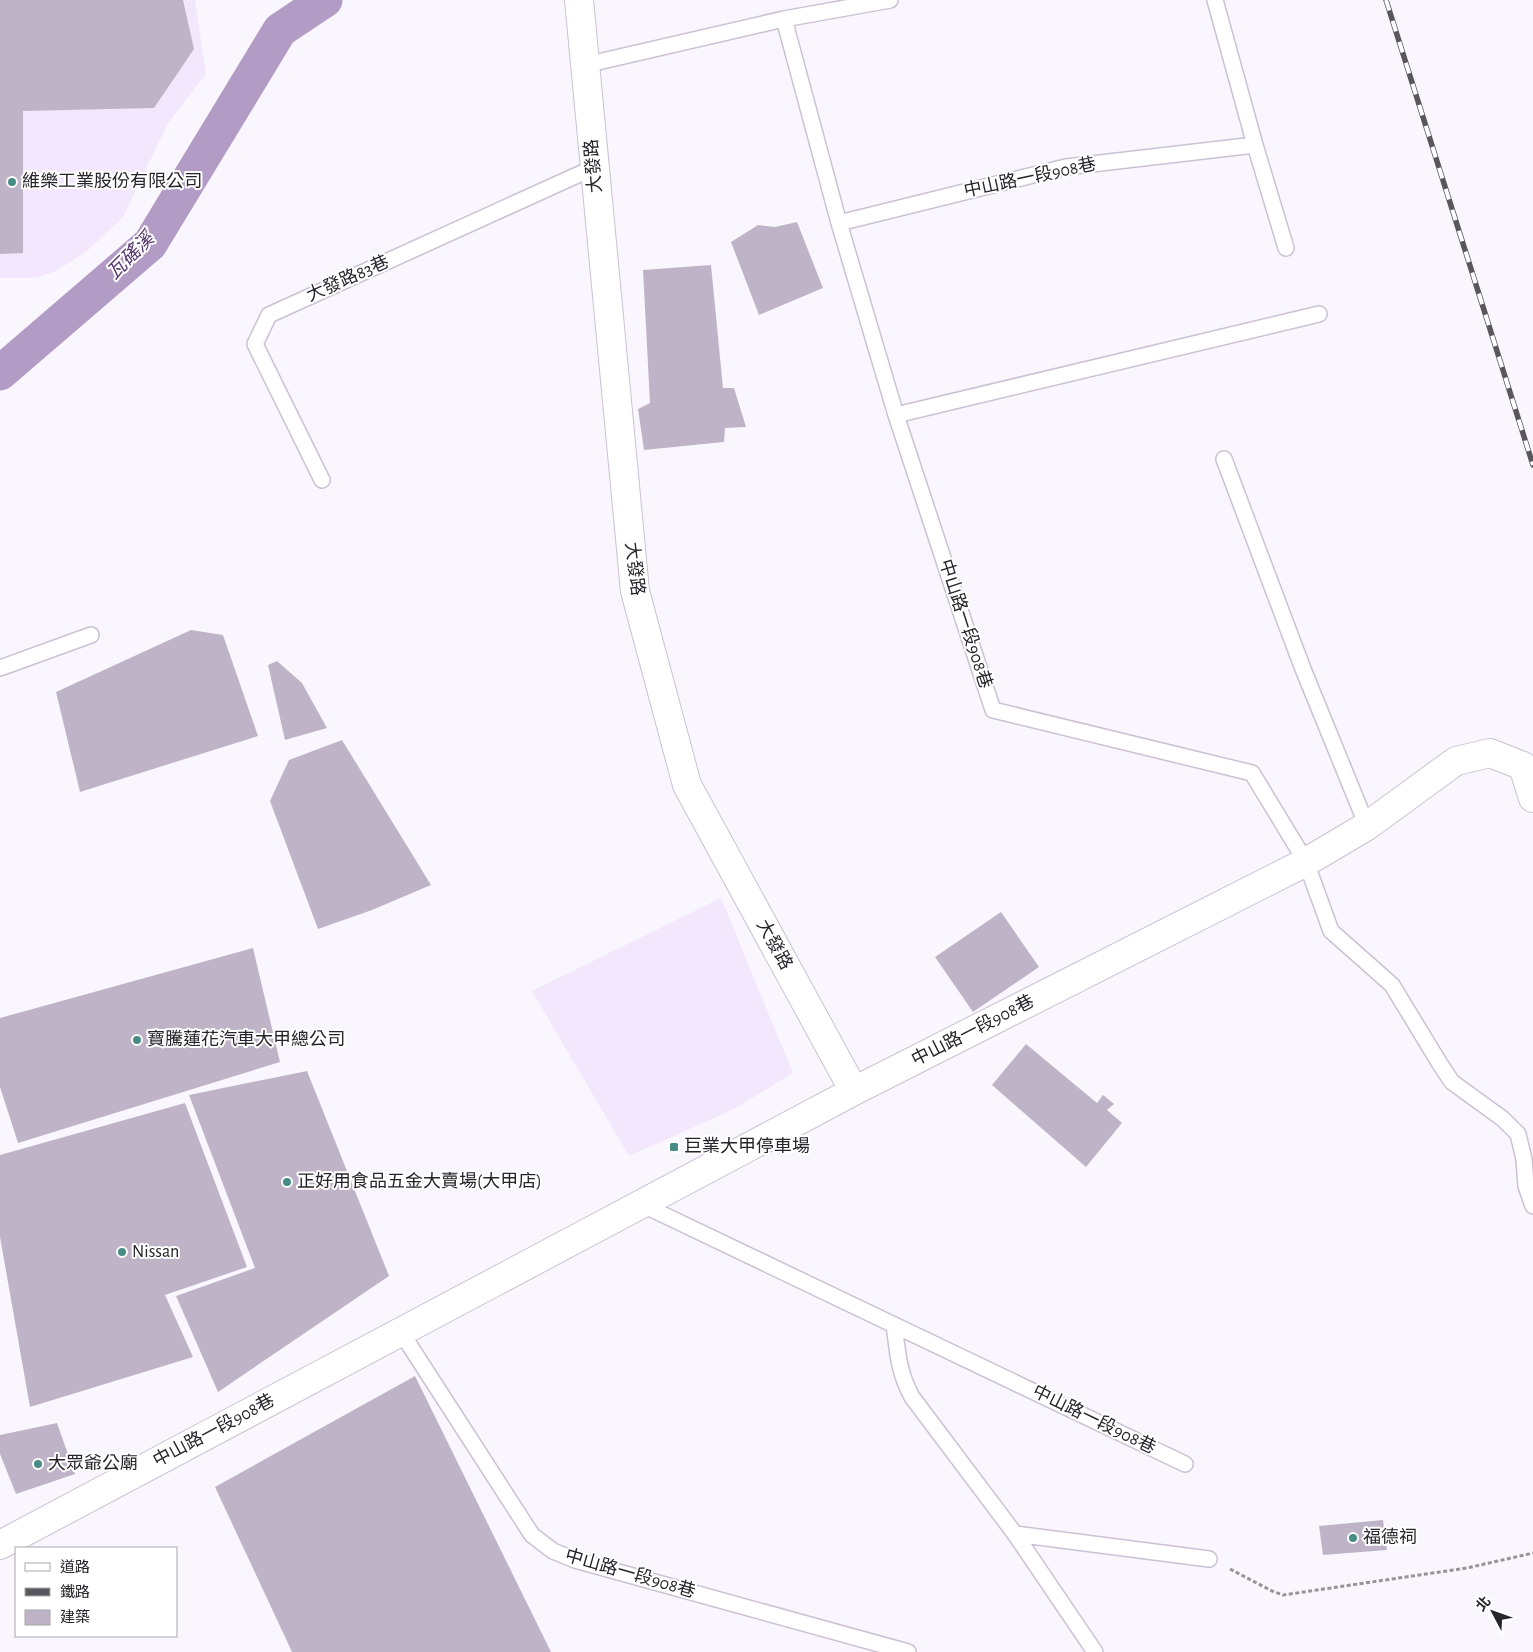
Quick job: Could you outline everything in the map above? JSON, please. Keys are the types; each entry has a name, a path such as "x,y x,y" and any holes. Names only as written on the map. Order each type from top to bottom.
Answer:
{"street":[{"name":"大發路","path":"579,0 635,591 687,785 854,1091"},
{"name":"中山路一段908巷","path":"0,1545 854,1091 1306,862 1367,826 1456,761 1490,753 1523,766 1533,798"}],"lane":[{"path":"585,65 784,19 890,0"},
{"path":"1215,0 1286,248"},
{"name":"中山路一段908巷","path":"784,19 838,223 896,415 993,710 1252,773 1306,862 1331,931 1392,985 1452,1082 1503,1119 1518,1134 1524,1159 1526,1186 1533,1206"},
{"name":"中山路一段908巷","path":"838,223 1066,167 1255,145"},
{"name":"大發路83巷","path":"322,480 256,344 269,316 594,167"},
{"path":"896,415 1319,314"},
{"path":"1224,459 1303,669 1367,826"},
{"path":"0,668 91,635"},
{"name":"中山路一段908巷","path":"641,1204 1185,1464"},
{"path":"894,1325 899,1368 912,1396 1015,1534 1095,1652"},
{"name":"中山路一段908巷","path":"401,1332 532,1535 552,1551 575,1560 908,1652"},
{"path":"1015,1534 1209,1559"}],"path":[{"path":"1209,1559 1283,1595 1467,1568 1533,1553"}],"shaded area":[{"name":"維樂工業股份有限公司","path":"0,0 195,0 206,74 168,123 123,217 87,251 56,271 36,278 0,278"},
{"name":"巨業大甲停車場","path":"721,898 793,1073 734,1109 629,1156 532,991"}],"building":[{"name":"維樂工業股份有限公司","path":"0,0 183,0 194,49 154,108 23,111 23,253 0,254"},
{"path":"797,222 823,288 759,315 731,242 758,225 775,227"},
{"path":"711,265 723,388 734,388 746,427 725,428 724,442 644,450 638,409 650,403 643,270"},
{"path":"191,630 223,635 258,736 80,792 56,692"},
{"path":"277,661 302,683 327,728 285,740 268,665"},
{"path":"342,740 431,885 372,910 318,929 270,801 289,760"},
{"path":"1001,912 1039,967 973,1012 935,957"},
{"name":"寶騰蓮花汽車大甲總公司","path":"253,948 280,1062 18,1143 0,1087 0,1018"},
{"path":"1026,1044 1097,1103 1103,1095 1114,1104 1107,1110 1122,1123 1086,1167 992,1085"},
{"name":"正好用食品五金大賣場(大甲店)","path":"307,1071 389,1276 218,1392 176,1296 255,1268 189,1095"},
{"name":"Nissan","path":"185,1103 247,1267 165,1295 193,1357 30,1407 0,1237 0,1155"},
{"path":"415,1376 551,1652 292,1652 215,1487"},
{"name":"大眾爺公廟","path":"57,1423 75,1474 16,1494 0,1454 0,1435"},
{"name":"福德祠","path":"1383,1520 1387,1550 1323,1555 1319,1526"}],"waterway":[{"name":"瓦磘溪","path":"0,373 150,244 280,30 325,0"}],"railway":[{"path":"1386,0 1533,465"}],"place":[{"name":"維樂工業股份有限公司","path":"12,182"},
{"name":"寶騰蓮花汽車大甲總公司","path":"137,1040"},
{"name":"巨業大甲停車場","path":"674,1147"},
{"name":"正好用食品五金大賣場(大甲店)","path":"287,1182"},
{"name":"Nissan","path":"122,1252"},
{"name":"大眾爺公廟","path":"38,1464"},
{"name":"福德祠","path":"1353,1538"}]}
